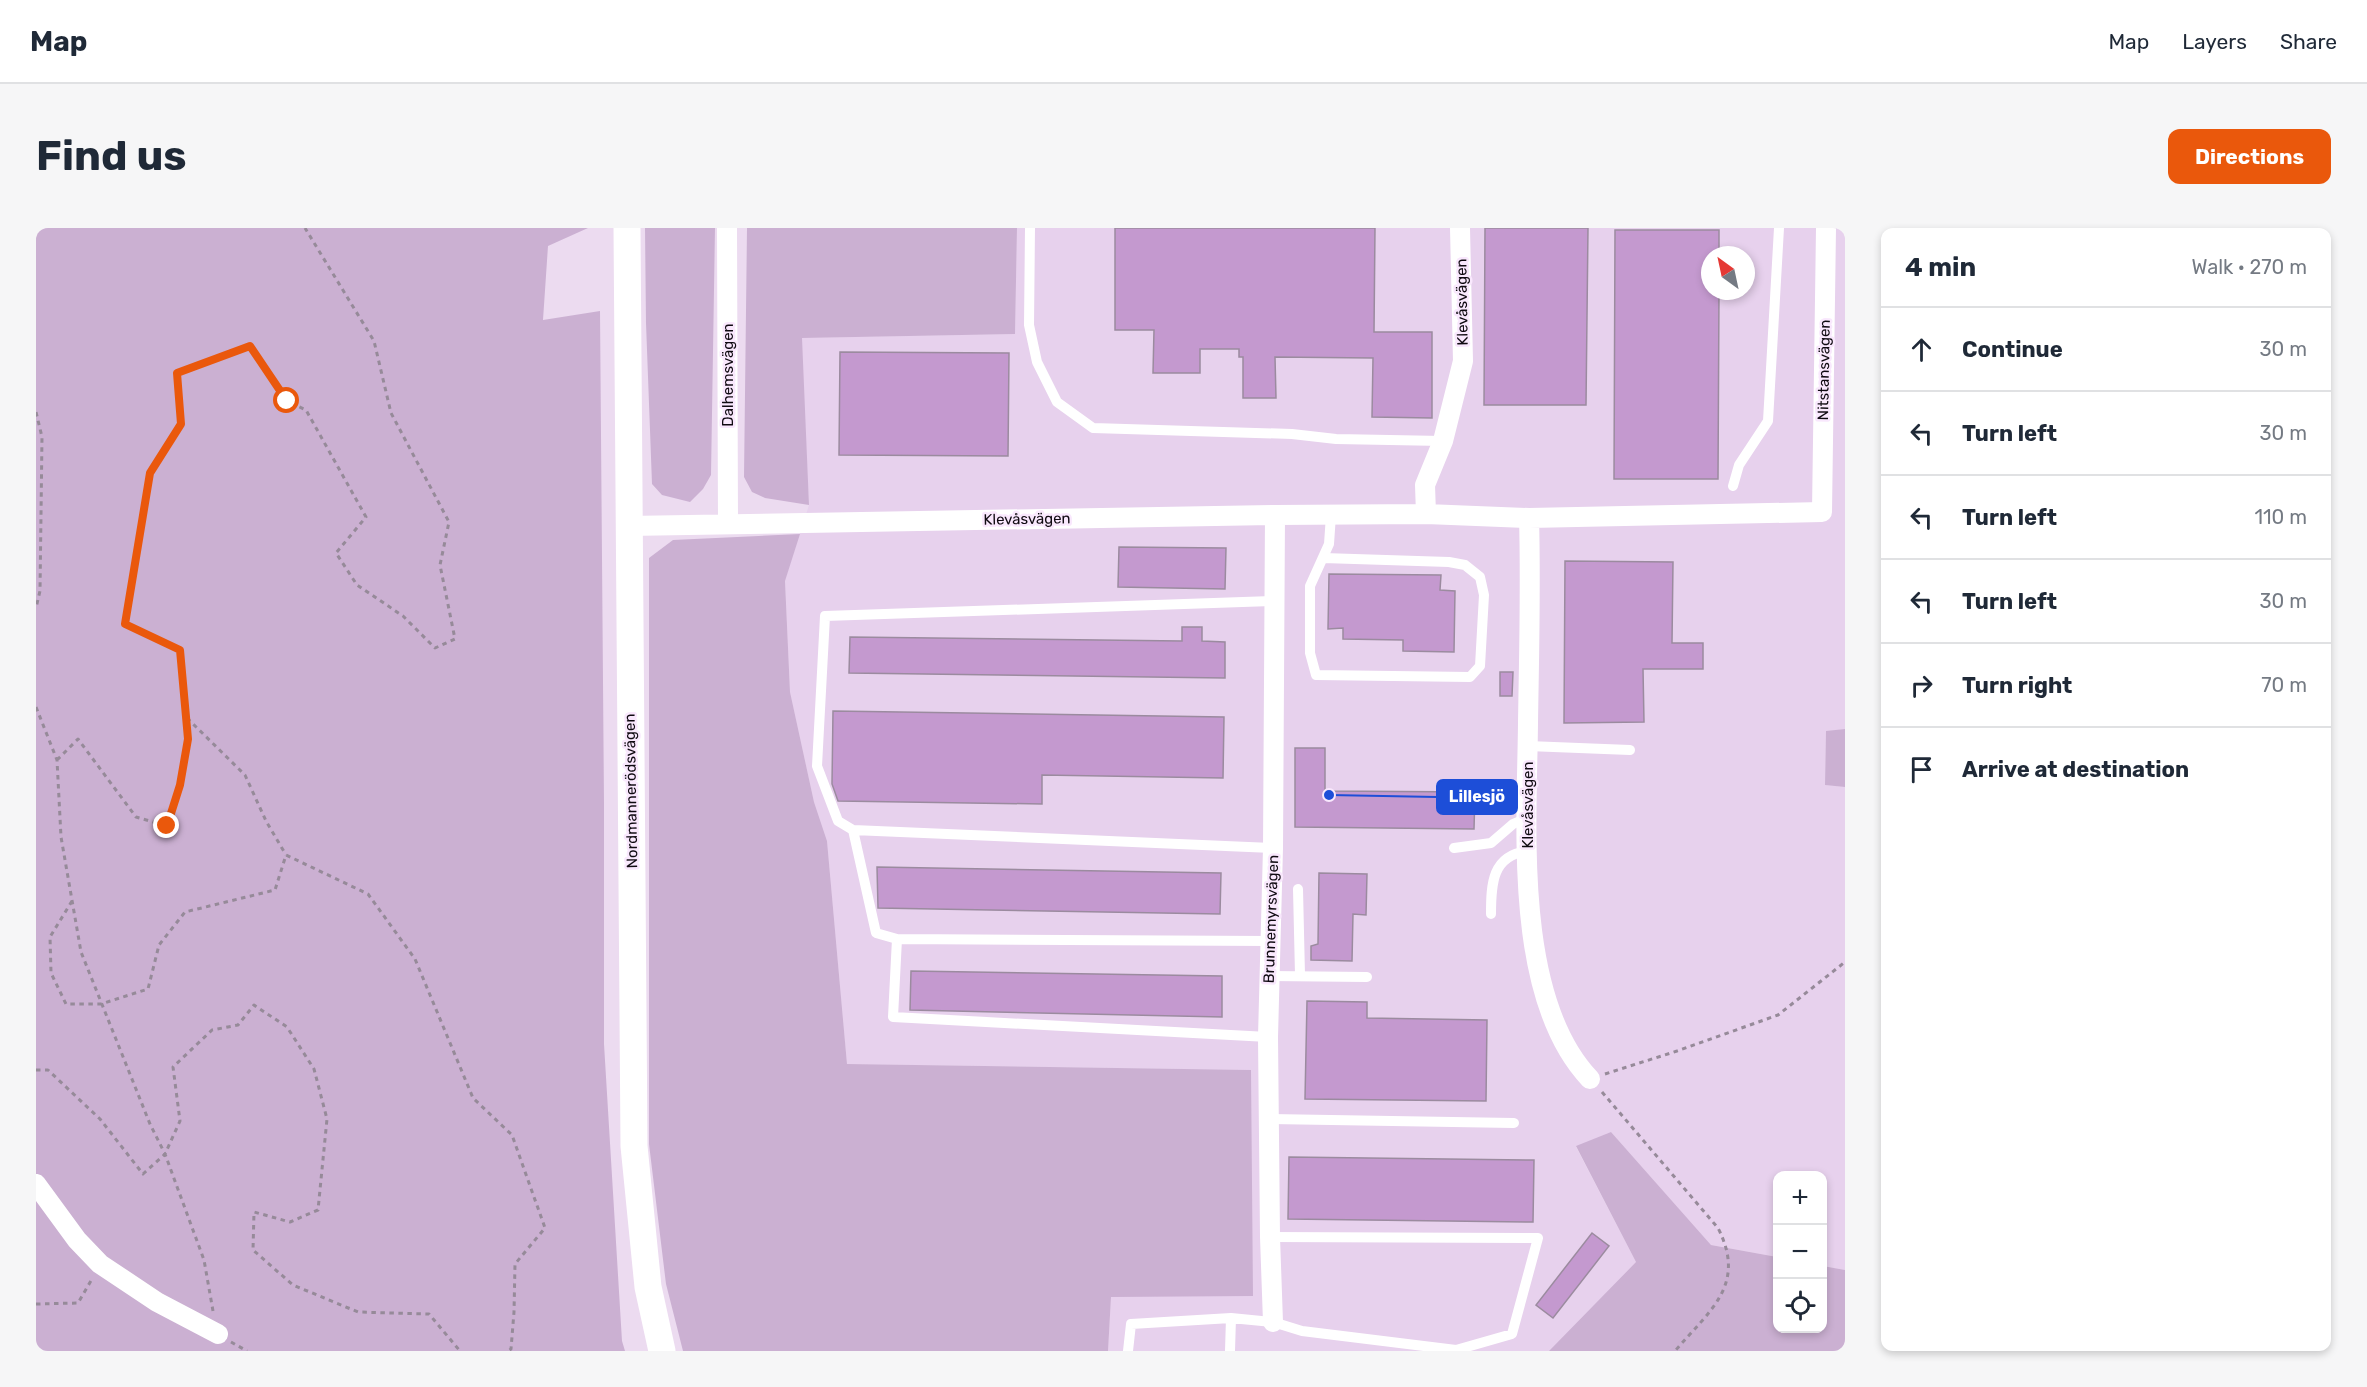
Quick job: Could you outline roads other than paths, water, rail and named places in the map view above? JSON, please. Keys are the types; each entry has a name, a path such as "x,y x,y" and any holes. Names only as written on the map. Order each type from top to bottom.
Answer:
{"main road":[{"name":"Nordmannerödsvägen","path":"627,228 634,1146 648,1287 662,1351"}],"street":[{"name":"Dalhemsvägen","path":"727,228 728,523"},
{"name":"Klevåsvägen","path":"1426,514 1425,485 1443,441 1462,361 1460,228"},
{"name":"Nitstansvägen","path":"1822,512 1826,228"},
{"name":"Klevåsvägen","path":"628,526 1275,515 1426,514 1529,518 1822,512"},
{"name":"Brunnemyrsvägen","path":"1273,1322 1268,1037 1273,848 1275,515"},
{"name":"Klevåsvägen","path":"1529,518 1527,818 1530,912 1545,994 1564,1044 1576,1064 1590,1078"},
{"path":"36,1184 77,1239 100,1264 157,1302 218,1334"}],"lane":[{"path":"1030,228 1029,325 1037,362 1057,402 1093,428 1292,434 1336,439 1443,441"},
{"path":"1733,486 1740,465 1768,421 1779,228"},
{"path":"1323,558 1449,562 1465,565 1480,577 1484,595 1480,666 1470,677 1316,675 1310,653 1310,586 1329,544 1331,515"},
{"path":"1273,848 853,830 838,821 817,766 825,616 1275,601"},
{"path":"1528,746 1630,750"},
{"path":"1454,848 1491,843 1513,824 1527,818"},
{"path":"853,830 876,933 897,939 1270,941"},
{"path":"1491,914 1491,887 1498,868 1517,852 1528,851"},
{"path":"1298,890 1300,975"},
{"path":"897,939 893,1017 1268,1037"},
{"path":"1269,976 1366,977"},
{"path":"1269,1119 1514,1123"},
{"path":"1128,1351 1131,1324 1230,1318 1273,1322 1302,1330 1456,1350 1512,1334 1538,1238 1270,1237"},
{"path":"1230,1318 1230,1351"}],"place":[{"name":"Lillesjö","path":"1329,795"}]}
